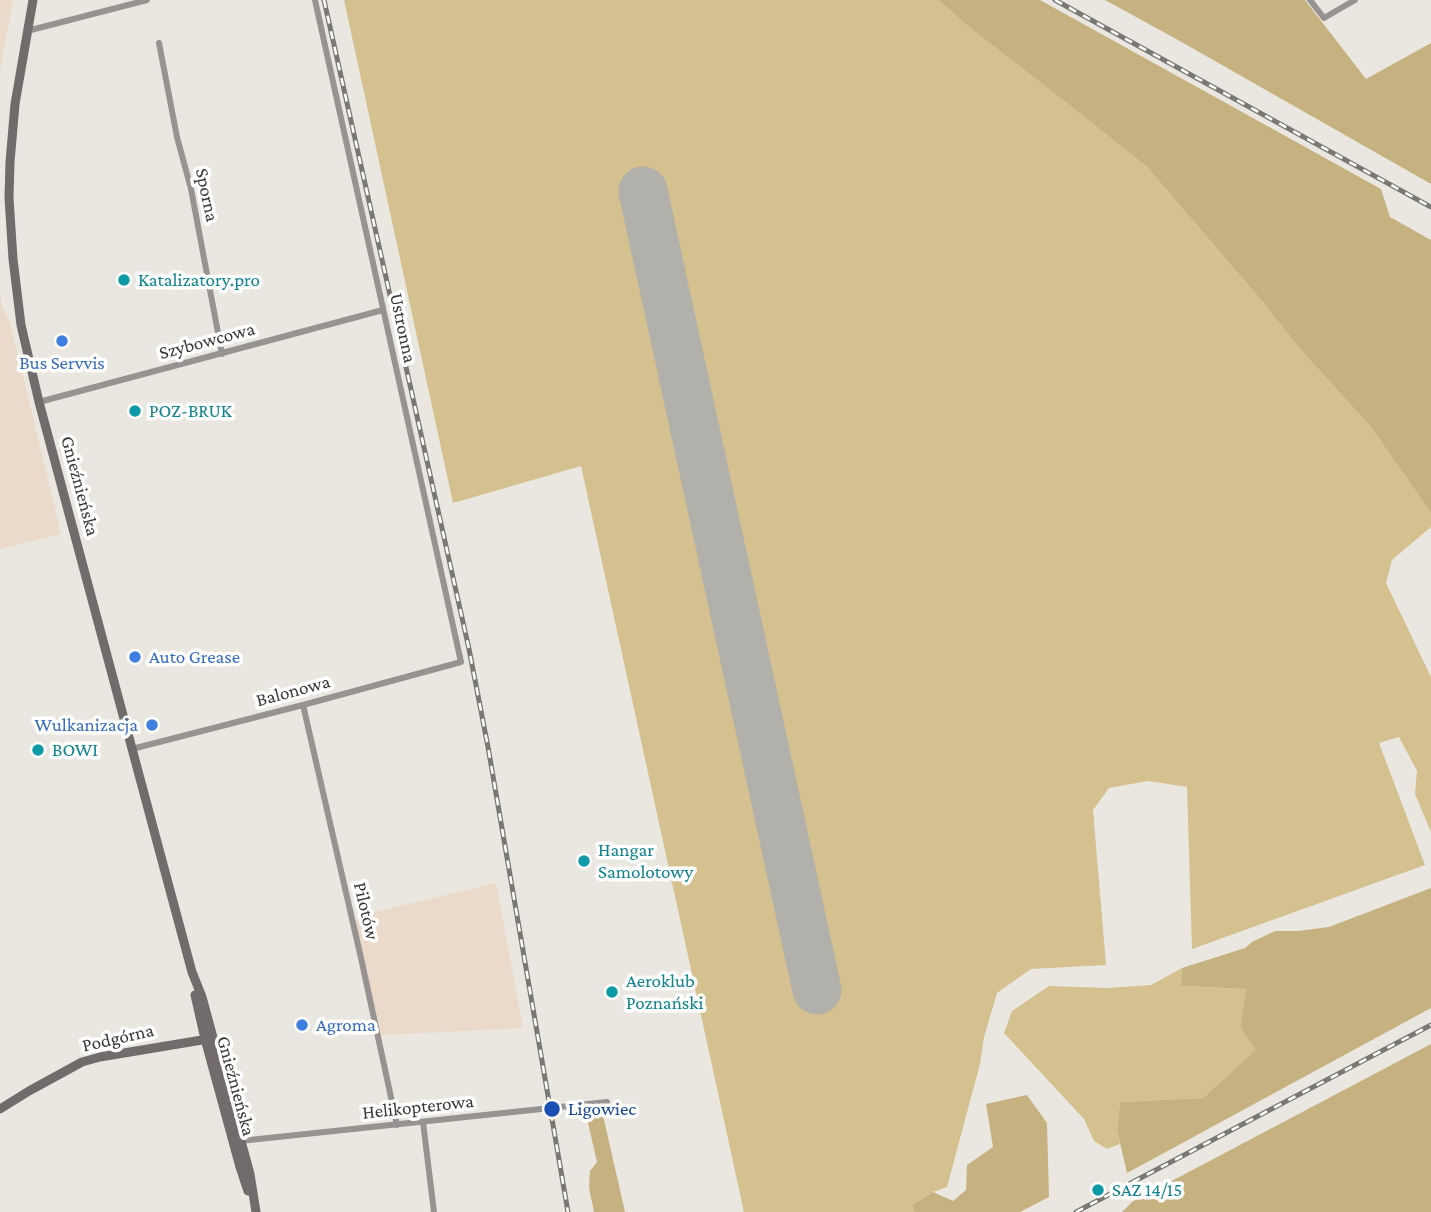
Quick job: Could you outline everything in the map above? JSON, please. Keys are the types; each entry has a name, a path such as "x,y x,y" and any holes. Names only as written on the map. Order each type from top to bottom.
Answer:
{"main road":[{"name":"Gnieźnieńska","path":"33,0 12,133 5,225 21,325 39,402 192,972 202,997 209,1038 237,1142 243,1177 255,1210"},
{"name":"Podgórna","path":"0,1109 82,1062 100,1056 209,1038"}],"street":[{"path":"27,31 147,0"},
{"name":"Ustronna","path":"315,0 461,662"},
{"path":"1310,0 1324,18 1355,0"},
{"name":"Sporna","path":"159,43 177,137 191,189 222,354"},
{"name":"Szybowcowa","path":"39,402 383,310"},
{"name":"Balonowa","path":"132,749 461,662"},
{"name":"Pilotów","path":"303,705 397,1125"},
{"name":"Helikopterowa","path":"237,1142 607,1102"},
{"path":"423,1122 434,1212"}],"shaded area":[{"path":"0,0 13,0 0,78"},
{"path":"344,0 940,0 1147,167 1300,349 1371,427 1431,513 1431,527 1392,560 1386,583 1431,677 1431,832 1415,794 1417,771 1399,737 1379,743 1425,865 1192,949 1187,787 1148,781 1109,788 1093,810 1106,965 1031,969 997,993 947,1187 912,1205 915,1212 744,1212 581,466 453,503"},
{"path":"939,0 1040,0 1381,189 1390,217 1431,240 1431,513 1371,427 1300,349 1147,167"},
{"path":"1105,0 1305,0 1366,79 1431,43 1431,184 1178,40"},
{"path":"0,291 2,306 10,322 61,534 0,549"},
{"path":"496,883 523,1028 381,1035 355,923 362,915"},
{"path":"1431,888 1431,1008 1127,1173 1117,1130 1120,1102 1203,1098 1256,1050 1240,1027 1246,989 1181,986 1182,968 1245,948 1275,931 1329,927"},
{"path":"1182,968 1181,986 1246,989 1240,1027 1257,1050 1203,1098 1120,1102 1117,1130 1120,1144 1107,1149 1094,1141 1084,1119 1004,1033 1012,1011 1049,986 1107,988 1151,985"},
{"path":"1431,1044 1431,1212 1122,1212 1132,1202"},
{"path":"1027,1095 1047,1123 1049,1197 1020,1212 915,1212 912,1205 933,1192 953,1201 966,1190 967,1165 993,1147 986,1104"},
{"path":"585,1110 602,1111 625,1212 594,1212 589,1188 590,1171 597,1162"}],"runway":[{"path":"643,191 817,990"}],"railway":[{"path":"324,0 469,649 568,1212"},
{"path":"1055,0 1431,207"},
{"path":"1076,1212 1431,1025"}],"place":[{"name":"Katalizatory.pro","path":"124,280"},
{"name":"Bus Servvis","path":"62,341"},
{"name":"POZ-BRUK","path":"135,411"},
{"name":"Auto Grease","path":"135,657"},
{"name":"Wulkanizacja","path":"152,725"},
{"name":"BOWI","path":"38,750"},
{"name":"Hangar Samolotowy","path":"584,861"},
{"name":"Aeroklub Poznański","path":"612,992"},
{"name":"Agroma","path":"302,1025"},
{"name":"Ligowiec","path":"552,1109"},
{"name":"SAZ 14/15","path":"1098,1190"}]}
